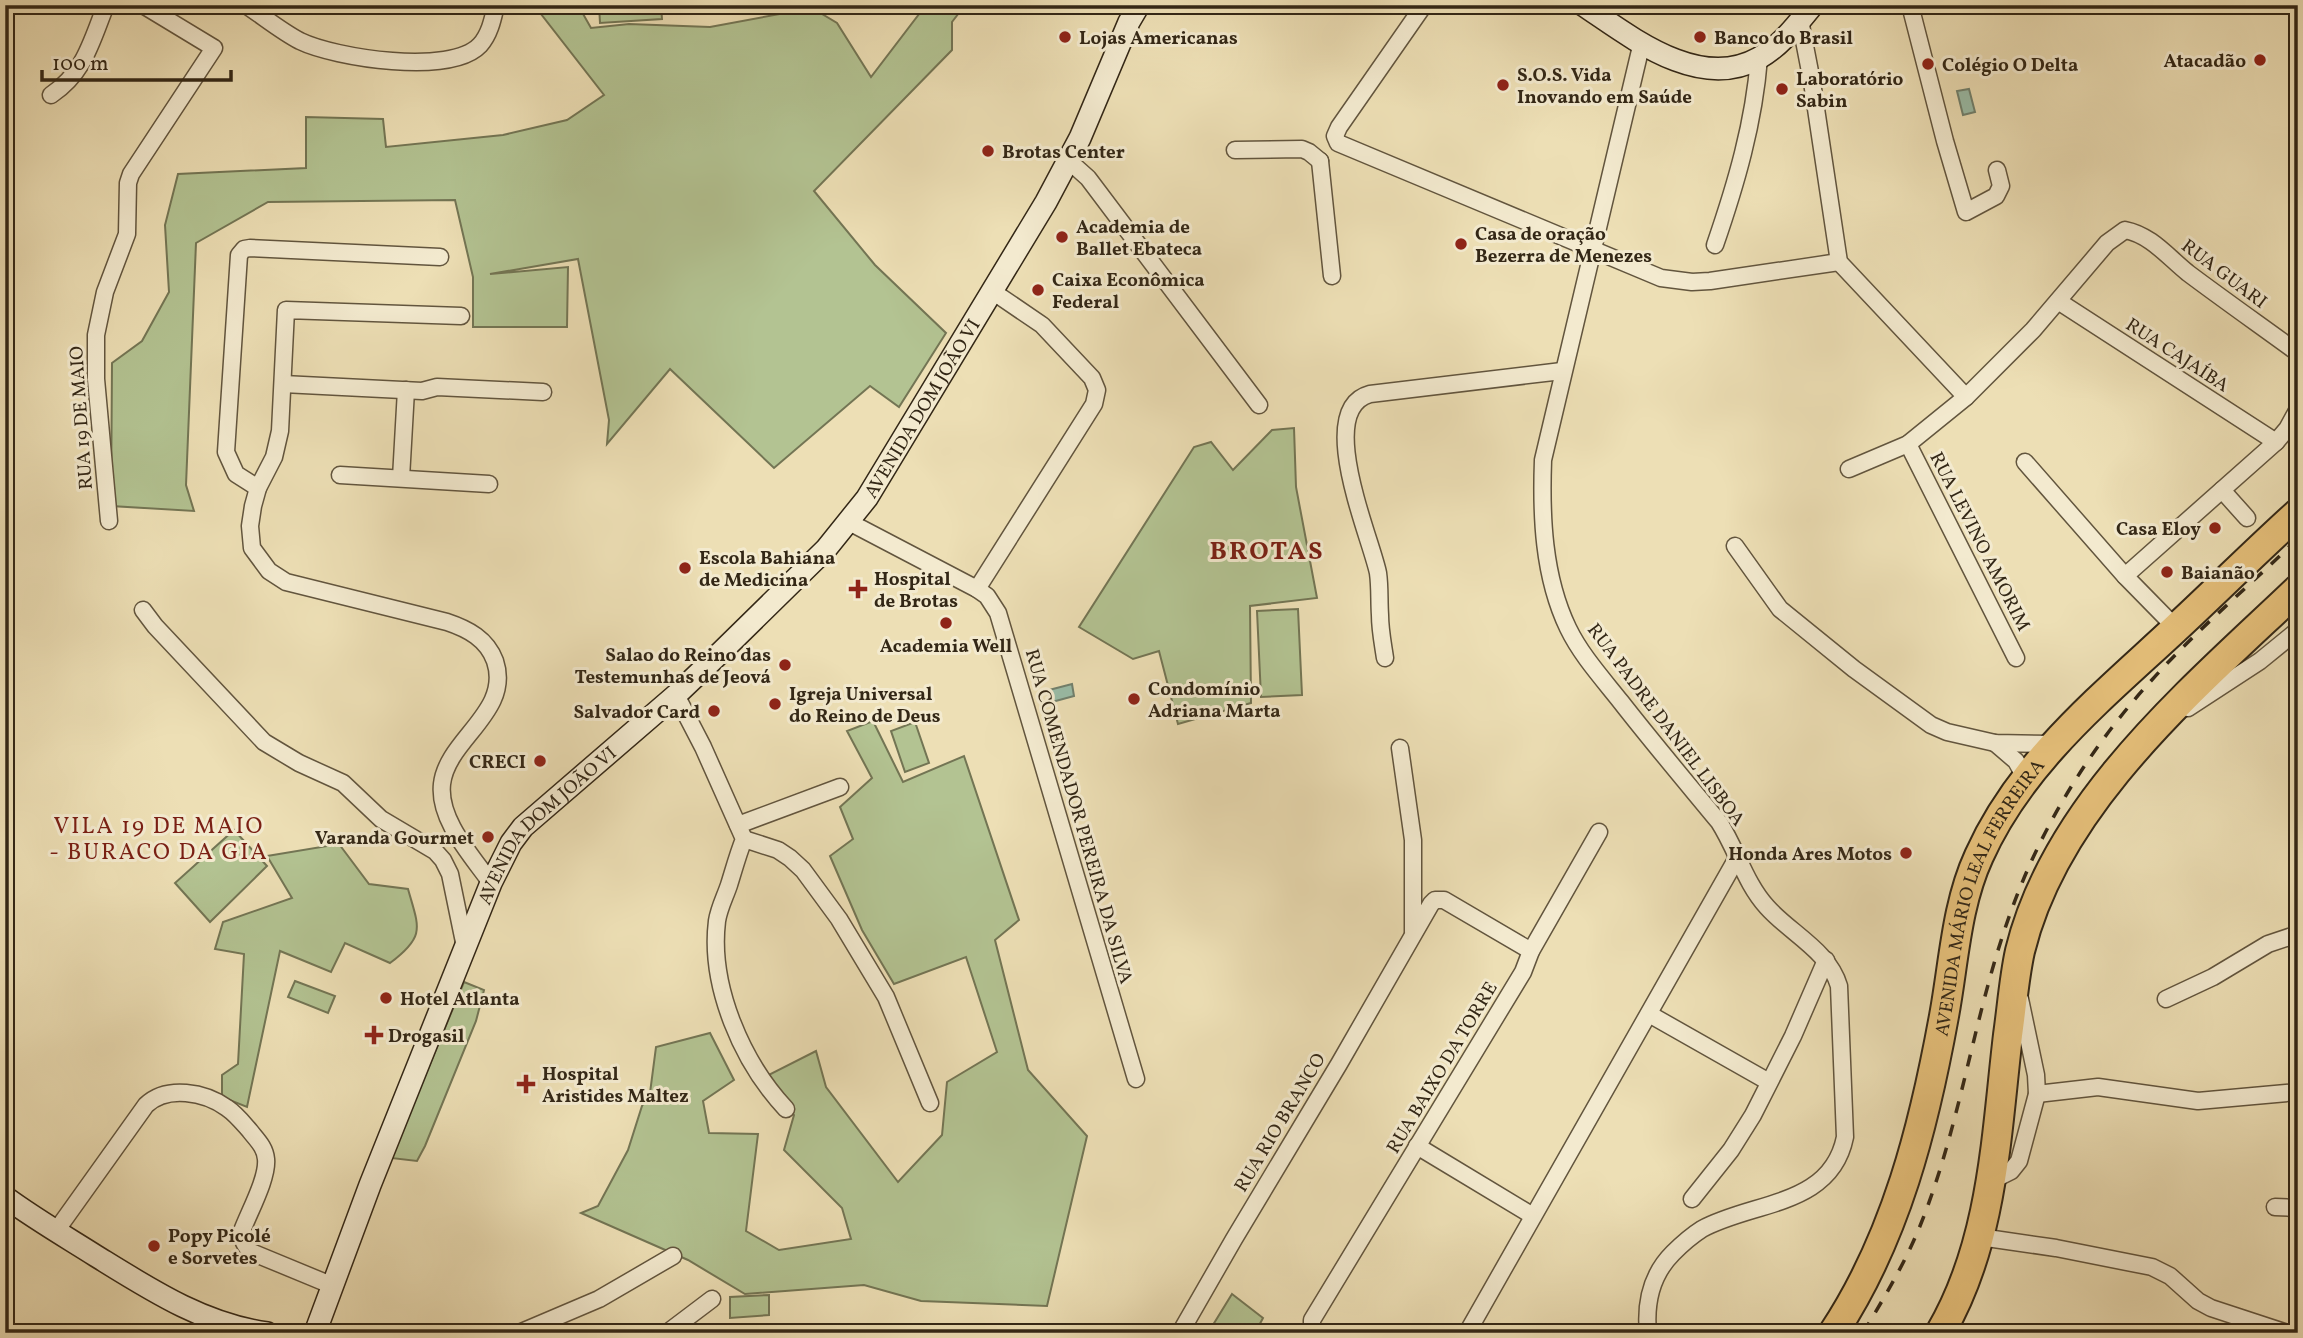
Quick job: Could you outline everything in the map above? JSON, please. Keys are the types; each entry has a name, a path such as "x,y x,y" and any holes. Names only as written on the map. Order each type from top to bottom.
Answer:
{"highway":[{"name":"AVENIDA MÁRIO LEAL FERREIRA","path":"1831,1331 1876,1255 1907,1176 1936,1062 1964,901 1970,878 1990,833 2026,779 2054,744 2298,513"},
{"path":"1940,1333 1961,1291 1980,1237 1991,1181 2020,950 2060,856 2096,799 2153,730 2298,589"}],"main road":[{"path":"1583,5 1666,56 1703,68 1740,66 1759,58 1778,44 1807,13"},
{"name":"AVENIDA DOM JOÃO VI","path":"315,1333 331,1285 465,947 491,883 511,843 523,827 676,695 818,556 867,498 1069,161 1136,6"},
{"name":"AVENIDA MÁRIO LEAL FERREIRA","path":"2267,540 2298,496"},
{"path":"5,1197 154,1292 190,1311 219,1323 267,1333"}],"street":[{"path":"51,95 67,84 80,68 106,5"},
{"name":"RUA 19 DE MAIO","path":"109,521 96,379 96,335 105,292 127,234 128,183 131,174 214,48 143,5"},
{"path":"246,5 308,44 352,55 408,63 444,59 475,49 489,31 496,5"},
{"path":"1332,276 1320,162 1424,5"},
{"path":"1910,5 1966,212 1996,195 2001,186 1997,170"},
{"path":"1807,13 1812,82 1839,262 1966,397"},
{"name":"RUA PADRE DANIEL LISBOA","path":"1467,1333 1737,858 1730,839 1719,822 1576,643 1561,612 1549,563 1542,490 1543,460 1642,43"},
{"path":"1715,245 1745,149 1753,114 1759,58"},
{"path":"1335,138 1340,144 1646,274 1684,281 1710,281 1839,262"},
{"path":"1235,150 1301,149 1320,162"},
{"path":"1069,161 1087,178 1259,405"},
{"name":"RUA LEVINO AMORIM","path":"1849,470 1908,444 1966,397 2033,330 2107,243 2125,230"},
{"name":"RUA GUARI","path":"2125,230 2153,243 2186,272 2298,353"},
{"path":"258,488 236,474 226,452 239,255 244,249 250,248 440,257"},
{"path":"977,589 1094,404 1097,390 1092,378 1042,325 992,291"},
{"name":"RUA CAJAÍBA","path":"2058,301 2276,442"},
{"path":"461,316 286,310 278,445 258,488 250,526 252,548 263,565 276,577 312,589 463,627 486,644 498,671 497,686 492,702 451,760 442,785 443,801 451,824 491,883"},
{"path":"1385,658 1378,576 1347,464 1346,438 1350,414 1362,396 1370,394 1562,371"},
{"path":"283,384 422,391 437,387 543,392"},
{"path":"401,478 405,390"},
{"path":"2125,576 2276,442 2298,409"},
{"name":"RUA LEVINO AMORIM","path":"1908,444 2016,658"},
{"path":"2025,462 2125,576 2176,628"},
{"path":"340,475 489,484"},
{"path":"2222,490 2247,518"},
{"name":"RUA COMENDADOR PEREIRA DA SILVA","path":"849,522 977,589 987,596 998,612 1136,1079"},
{"path":"1735,545 1780,609 1931,725 1947,732 1995,743 2054,744"},
{"path":"143,610 264,742 299,763 343,783 381,819 435,851 450,874 465,947"},
{"path":"2153,730 2260,662 2298,631"},
{"path":"676,695 692,722 741,832 718,917 716,934 719,970 728,1007 759,1076 786,1109"},
{"path":"1995,743 2016,761 2026,779"},
{"name":"RUA RIO BRANCO","path":"1399,748 1413,840 1413,932"},
{"path":"741,832 840,786"},
{"path":"741,832 790,858 803,870 839,919 886,997 930,1103"},
{"name":"RUA BAIXO DA TORRE","path":"1312,1326 1523,972 1531,951 1599,832"},
{"path":"1648,1333 1647,1317 1653,1286 1662,1264 1685,1241 1720,1221 1809,1189 1828,1174 1842,1151 1845,1137 1839,986 1835,973 1826,960 1756,894 1737,858"},
{"name":"RUA RIO BRANCO","path":"1180,1333 1431,904 1439,899 1531,951"},
{"path":"2166,999 2213,977 2268,944 2298,934"},
{"path":"1692,1199 1744,1130 1793,1035 1826,960"},
{"path":"1991,1181 2011,1171 2019,1161 2037,1094 2036,1075 2015,976"},
{"path":"1649,1014 1769,1082"},
{"path":"2037,1094 2098,1087 2198,1101 2298,1092"},
{"path":"56,1231 146,1105 162,1095 204,1096 227,1107 239,1118 261,1144 266,1156 266,1169 242,1231 246,1247 251,1252 331,1285"},
{"path":"1417,1146 1533,1216"},
{"path":"2275,1207 2298,1208"},
{"path":"1980,1237 2056,1248 2152,1267 2170,1276 2198,1301 2211,1308 2287,1333"},
{"path":"519,1333 599,1300 673,1256"},
{"path":"667,1333 712,1299"}],"shaded area":[{"path":"534,5 578,5 591,28 629,24 710,27 812,8 837,23 871,77 926,5 965,5 952,22 952,50 814,191 875,265 946,333 899,407 870,386 774,468 670,369 607,444 609,420 578,259 490,274 568,267 567,327 473,327 473,277 455,200 268,202 196,243 186,485 194,511 111,506 112,363 142,341 169,292 165,225 178,174 306,168 306,117 383,119 386,147 503,135 567,120 604,95"},
{"path":"599,5 661,5 662,19 600,23"},
{"path":"1969,89 1975,112 1963,115 1957,91"},
{"path":"1294,428 1296,487 1317,598 1250,606 1251,703 1178,724 1159,651 1133,659 1079,627 1194,447 1211,442 1233,470 1272,430"},
{"path":"1298,609 1302,695 1261,697 1257,611"},
{"path":"1072,684 1074,696 1052,702 1049,690"},
{"path":"873,721 903,782 964,756 1019,920 995,940 1028,1070 1087,1136 1047,1306 921,1301 864,1285 745,1294 688,1260 581,1213 598,1206 628,1150 642,1106 650,1093 656,1047 710,1033 734,1080 703,1101 709,1133 758,1134 746,1231 779,1250 851,1239 842,1208 784,1150 794,1115 759,1080 816,1051 826,1087 898,1182 942,1135 947,1082 997,1052 966,957 894,984 862,930 830,856 853,839 840,807 872,778 847,731"},
{"path":"915,722 929,763 905,772 891,731"},
{"path":"234,830 267,866 210,922 175,883"},
{"path":"339,844 369,884 408,889 417,922 414,938 410,946 390,963 345,943 331,972 280,951 247,1107 222,1097 222,1075 238,1064 244,954 215,949 223,922 292,898 267,856"},
{"path":"295,981 335,996 328,1013 288,997"},
{"path":"464,982 484,990 476,1021 425,1146 417,1161 391,1158"},
{"path":"1232,1294 1263,1318 1255,1333 1208,1333"},
{"path":"769,1295 769,1315 730,1318 730,1297"}],"railway":[{"path":"1863,1333 1901,1267 1920,1226 1947,1147 2000,945 2025,875 2054,816 2089,760 2128,707 2186,644 2298,538"}],"place":[{"name":"Lojas Americanas","path":"1065,37"},
{"name":"Banco do Brasil","path":"1700,37"},
{"name":"Atacadão","path":"2260,60"},
{"name":"Colégio O Delta","path":"1928,64"},
{"name":"S.O.S. Vida Inovando em Saúde","path":"1503,85"},
{"name":"Laboratório Sabin","path":"1782,89"},
{"name":"Brotas Center","path":"988,151"},
{"name":"Academia de Ballet Ebateca","path":"1062,237"},
{"name":"Casa de oração Bezerra de Menezes","path":"1461,244"},
{"name":"Caixa Econômica Federal","path":"1038,290"},
{"name":"Casa Eloy","path":"2215,528"},
{"name":"Escola Bahiana de Medicina","path":"685,568"},
{"name":"Baianão","path":"2167,572"},
{"name":"Hospital de Brotas","path":"858,589"},
{"name":"Academia Well","path":"946,623"},
{"name":"Salao do Reino das Testemunhas de Jeová","path":"785,665"},
{"name":"Condomínio Adriana Marta","path":"1134,699"},
{"name":"Igreja Universal do Reino de Deus","path":"775,704"},
{"name":"Salvador Card","path":"714,711"},
{"name":"CRECI","path":"540,761"},
{"name":"Varanda Gourmet","path":"488,837"},
{"name":"Honda Ares Motos","path":"1906,853"},
{"name":"Hotel Atlanta","path":"386,998"},
{"name":"Drogasil","path":"374,1035"},
{"name":"Hospital Aristides Maltez","path":"526,1084"},
{"name":"Popy Picolé e Sorvetes","path":"154,1246"}],"district":[{"name":"BROTAS","path":"1267,550"},
{"name":"VILA 19 DE MAIO - BURACO DA GIA","path":"159,838"}]}
